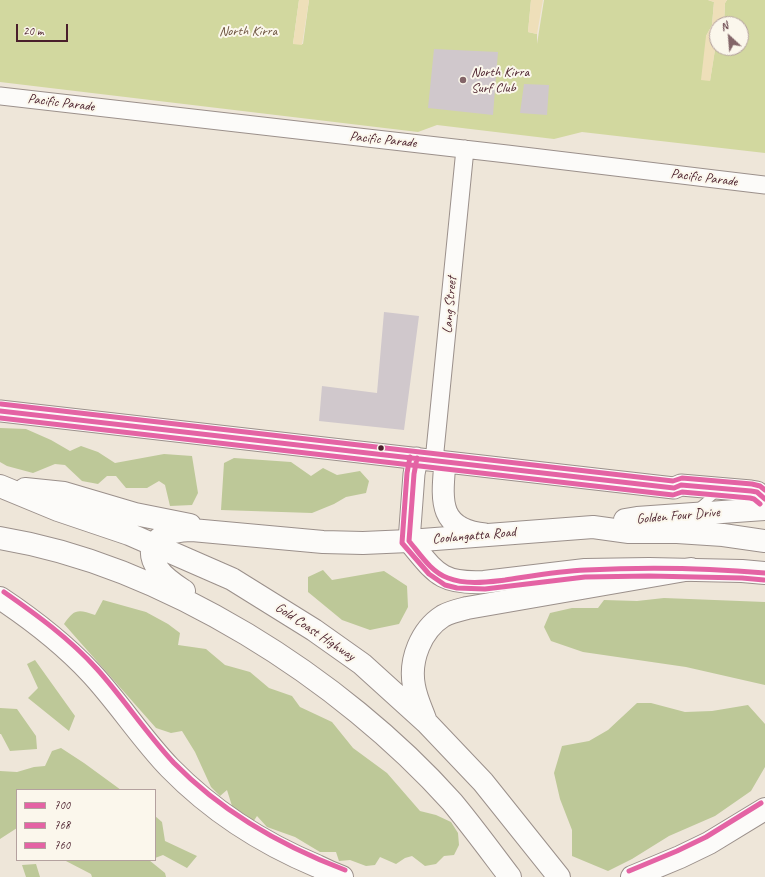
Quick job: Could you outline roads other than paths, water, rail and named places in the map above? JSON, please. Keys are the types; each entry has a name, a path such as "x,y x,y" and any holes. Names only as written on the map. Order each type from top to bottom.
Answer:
{"main road":[{"path":"0,486 64,493 135,514 199,527 246,534"},
{"name":"Gold Coast Highway","path":"0,486 58,510 154,544 232,579 314,630 362,664 426,722 483,782 559,877"},
{"name":"Golden Four Drive","path":"592,527 637,518 765,509"},
{"name":"Coolangatta Road","path":"409,541 592,527 629,532 677,532 723,535 765,541"},
{"path":"224,621 178,587 159,570 153,555 154,544 161,537 179,531 246,534 330,542 364,543 409,541"},
{"path":"0,538 58,550 114,569 169,593 224,621 278,654 324,686 389,740 452,803 510,877"},
{"name":"Coolangatta Road","path":"409,541 439,574 452,580 468,582 484,582 585,570 691,569 765,573"},
{"path":"426,722 414,686 413,673 415,658 426,632 445,615 467,608 691,569"},
{"path":"0,598 24,614 67,648 91,673 139,732 170,767 216,809 268,843 342,877"},
{"path":"632,877 680,857 765,809"}],"street":[{"name":"Pacific Parade","path":"0,96 765,185"},
{"name":"Lang Street","path":"432,460 465,149"},
{"name":"Golden Four Drive","path":"0,410 674,488 681,485 755,491 760,493 765,499"},
{"path":"409,541 414,474 432,460 443,496 444,508 449,516 458,526 465,530 479,534 494,534"}],"lane":[{"path":"690,514 721,488"}],"place":[{"name":"North Kirra Surf Club","path":"463,80"}],"park label":[{"name":"North Kirra","path":"248,31"}]}
